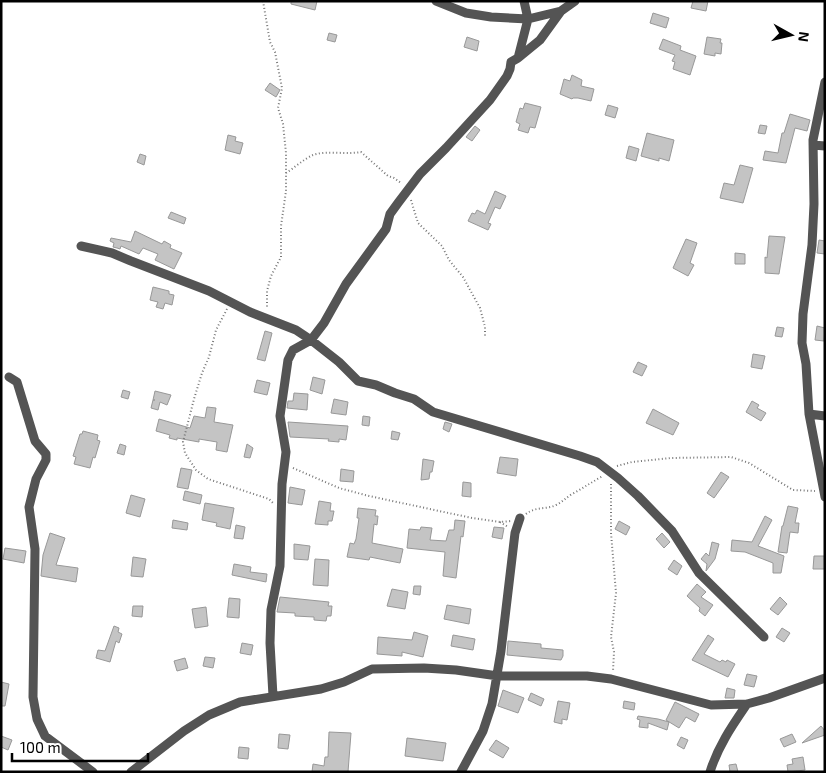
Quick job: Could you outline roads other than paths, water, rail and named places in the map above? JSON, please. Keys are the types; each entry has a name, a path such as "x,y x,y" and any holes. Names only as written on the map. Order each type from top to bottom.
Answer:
{"street":[{"path":"436,1 466,13 491,17 528,19 561,11"},
{"path":"518,58 528,19 524,1"},
{"path":"273,696 270,643 271,610 280,566 285,446 280,416 288,360 293,350 311,340 324,323 346,284 386,228 390,214 420,174 490,100 507,76 511,62 540,40 561,11 575,1"},
{"path":"824,495 809,414 806,364 802,343 803,314 812,245 814,131 825,82"},
{"path":"813,145 825,146"},
{"path":"81,246 112,253 209,291 296,330 339,362 358,381 376,385 414,399 433,412 598,462 638,496 672,531 699,573 764,637"},
{"path":"9,377 17,382 35,441 46,454 46,460 36,479 28,507 35,549 33,697 37,719 44,736 93,772"},
{"path":"809,414 825,416"},
{"path":"461,772 483,732 492,704 498,676 515,533 520,518"},
{"path":"132,772 184,730 209,715 240,702 321,689 344,682 372,669 424,668 498,676 588,676 611,679 711,705 747,704 825,678"},
{"path":"710,772 721,743 747,704"}]}
